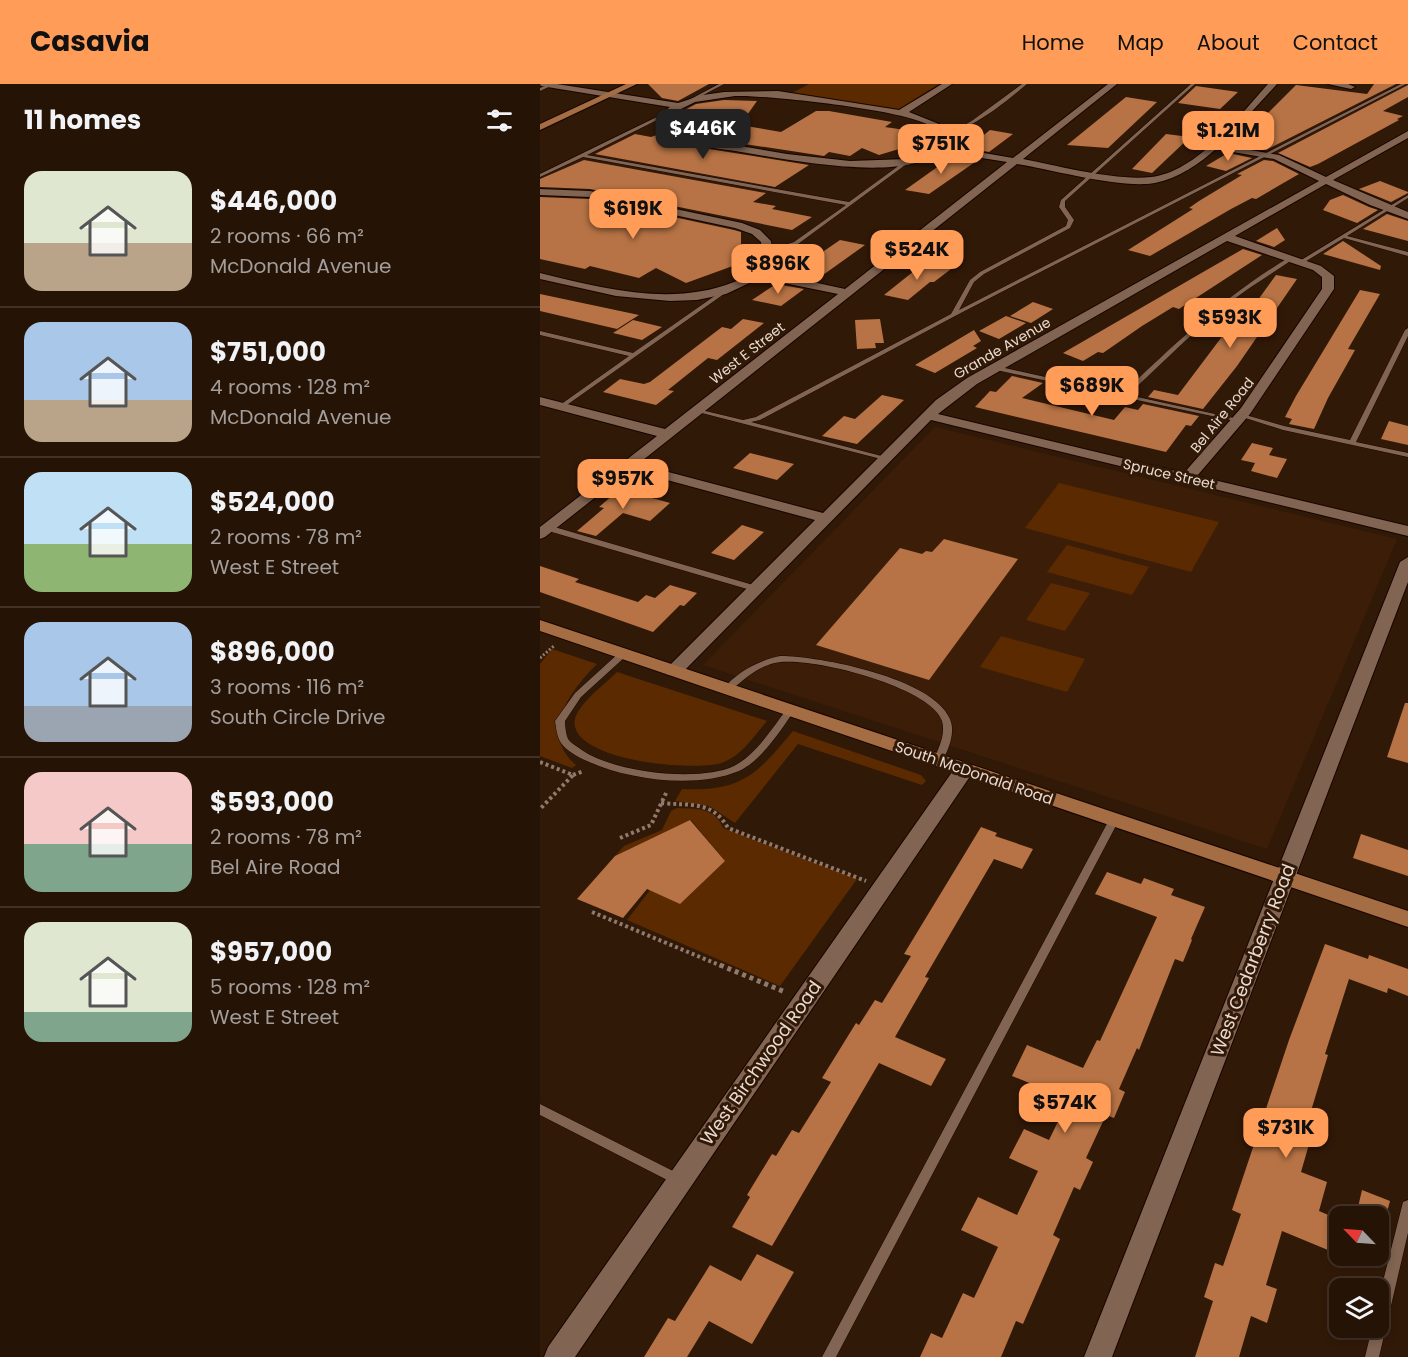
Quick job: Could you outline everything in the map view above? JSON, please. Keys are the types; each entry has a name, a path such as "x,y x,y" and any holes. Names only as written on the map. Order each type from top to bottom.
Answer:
{"street":[{"path":"548,84 676,105"},
{"path":"540,127 633,84"},
{"path":"902,113 948,84"},
{"name":"West E Street","path":"544,531 1113,84"},
{"path":"939,148 943,140 936,126 902,113 782,95 721,94 676,105 663,116 662,121 672,133 696,141 825,162 871,165 910,160 939,148 1146,182 1157,181 1185,169 1213,146 1274,84"},
{"path":"1332,84 1351,87"},
{"path":"782,95 792,89"},
{"name":"Grande Avenue","path":"674,672 941,403 972,381 1408,134"},
{"path":"1213,146 1269,155 1408,216"},
{"path":"540,192 590,194 738,225 756,232 766,242 767,252 766,266 758,274 730,287 690,296 615,293 540,276"},
{"name":"Bel Aire Road","path":"1187,478 1210,455 1257,398 1328,289 1328,276 1296,260 1227,237"},
{"path":"758,274 848,293"},
{"path":"540,401 667,434"},
{"name":"Spruce Street","path":"930,416 1408,531"},
{"path":"628,465 827,519"},
{"name":"West Cedarberry Road","path":"1098,1357 1408,562"},
{"name":"South McDonald Road","path":"540,625 726,690 1408,919"},
{"name":"West Birchwood Road","path":"558,1357 964,770"}],"lane":[{"path":"540,90 548,84"},
{"path":"689,101 722,84"},
{"path":"942,135 956,132 1025,84"},
{"path":"952,315 972,281 982,273 1068,226 1071,220 1062,207 1063,201 1193,84"},
{"path":"743,422 758,419 952,315 1404,84"},
{"path":"540,176 663,116"},
{"path":"582,155 851,204"},
{"path":"767,252 796,243 910,160"},
{"path":"1123,396 1235,294 1260,275 1343,236 1408,196"},
{"path":"1343,236 1408,254"},
{"path":"561,406 730,287"},
{"path":"1352,442 1408,330"},
{"path":"540,333 634,355"},
{"path":"996,368 1408,455"},
{"path":"697,411 887,459"},
{"path":"544,531 757,589"},
{"path":"623,654 578,695 560,721 564,742 582,756 605,765 638,772 709,777 737,767 756,753 790,711"},
{"path":"726,690 755,665 782,659 822,661 877,677 930,701 945,717 948,734 938,761"},
{"path":"829,1357 1114,820"},
{"path":"540,1109 680,1180"},
{"path":"1372,1357 1408,1206"}],"path":[{"path":"540,762 573,775 541,808"},
{"path":"620,838 651,825 669,787"},
{"path":"661,803 709,808 720,814 728,828 883,887"},
{"path":"592,912 805,1001"}],"shaded area":[{"path":"809,84 939,84 897,110 792,93"},
{"path":"935,427 1397,539 1267,849 703,665"},
{"path":"1059,483 1219,522 1191,572 1025,528"},
{"path":"1067,545 1149,567 1132,595 1047,572"},
{"path":"1051,583 1090,593 1065,631 1026,620"},
{"path":"1001,636 1085,659 1067,692 980,667"},
{"path":"552,649 597,664 576,688 562,714 559,727 560,740 565,753 576,765 572,768 540,756 540,664"},
{"path":"617,672 767,721 736,755 724,762 710,765 664,764 612,754 591,745 578,733 575,719 587,700"},
{"path":"793,731 921,775 926,781 922,785 798,744 735,823 709,806 675,801 682,789 720,787 747,777 769,759"},
{"path":"677,808 704,810 715,816 723,828 857,879 780,986 627,920 650,890 725,861 691,820 615,856 624,846 662,830 671,811"}],"building":[{"path":"648,84 709,84 678,101 662,98"},
{"path":"1374,84 1396,84 1266,150 1242,146 1249,143 1240,141 1296,85 1367,94"},
{"path":"1408,85 1408,97 1383,111 1403,116 1397,119 1399,120 1318,164 1310,167 1278,153"},
{"path":"1196,86 1238,92 1220,109 1178,103"},
{"path":"1126,97 1157,102 1108,148 1067,145"},
{"path":"724,100 757,101 740,125 781,132 816,111 829,111 892,122 885,127 912,131 910,132 917,133 913,136 918,136 899,149 879,155 862,148 850,156 829,152 824,156 699,137 677,129 688,125 677,114 696,104"},
{"path":"990,130 1013,134 989,152 968,148"},
{"path":"663,133 672,139 697,147 809,165 775,187 595,154 635,134 651,137"},
{"path":"1166,134 1190,137 1152,173 1132,169"},
{"path":"1228,153 1252,158 1226,171 1206,166"},
{"path":"957,156 978,160 929,194 905,190 943,163 947,164"},
{"path":"584,160 766,193 753,202 776,206 772,209 812,217 792,230 590,189 540,187 540,179"},
{"path":"1264,160 1273,161 1299,174 1256,199 1252,198 1231,209 1150,256 1128,250 1193,209 1189,208 1199,201 1242,175 1237,174"},
{"path":"1380,181 1408,193 1391,202 1359,189"},
{"path":"1343,195 1378,210 1357,223 1323,210 1330,200"},
{"path":"540,197 590,199 741,232 741,263 686,283 656,268 639,278 590,266 585,269 540,259"},
{"path":"1387,214 1408,221 1408,241 1363,229"},
{"path":"1277,228 1285,240 1274,247 1256,241"},
{"path":"840,240 865,245 816,280 789,275"},
{"path":"1343,241 1381,266 1380,270 1323,254"},
{"path":"1243,249 1262,255 1179,309 1173,307 1142,326 1103,353 1098,352 1083,361 1063,353"},
{"path":"924,263 951,269 908,300 884,295"},
{"path":"1276,275 1297,279 1237,366 1203,409 1148,397 1154,390 1178,395 1230,326 1236,328 1242,322"},
{"path":"776,284 804,289 781,306 752,300"},
{"path":"1360,290 1380,294 1348,349 1355,350 1328,398 1314,429 1289,424 1292,419 1285,417 1296,396"},
{"path":"540,294 639,315 617,329 540,311"},
{"path":"1033,302 1053,309 1031,323 1010,316"},
{"path":"1006,316 1026,323 999,339 979,331"},
{"path":"743,319 764,323 717,360 708,358 668,390 674,391 656,405 603,392 620,379 644,384 650,382 722,327 731,329"},
{"path":"880,319 884,343 875,343 876,348 857,349 855,320"},
{"path":"633,320 662,327 642,340 613,333"},
{"path":"974,330 981,341 973,346 977,348 935,373 915,365"},
{"path":"1012,376 1043,383 1022,398 1114,420 1125,407 1138,410 1143,404 1199,416 1191,426 1186,425 1166,452 975,407 990,391 996,392"},
{"path":"882,395 904,400 857,444 822,436 844,416 855,419"},
{"path":"1389,421 1408,426 1408,445 1381,439"},
{"path":"1252,443 1273,448 1269,455 1287,459 1277,478 1251,471 1255,463 1241,460"},
{"path":"750,453 794,464 777,480 733,468"},
{"path":"620,489 670,503 650,521 623,513 596,536 577,531 604,508 599,507"},
{"path":"742,525 764,532 734,560 711,553"},
{"path":"944,539 1018,559 929,680 816,645 900,548 922,554 926,551 932,552"},
{"path":"540,566 579,579 575,582 638,602 646,595 655,598 670,585 697,593 684,606 680,605 653,632 540,592"},
{"path":"1405,703 1408,703 1408,763 1387,757"},
{"path":"690,820 725,861 680,904 647,889 623,918 577,899 615,856"},
{"path":"981,827 997,833 995,836 1033,849 1022,869 994,859 925,977 929,978 895,1037 946,1059 931,1086 879,1063 772,1246 732,1227 750,1197 747,1195 772,1154 776,1156 792,1130 799,1133 831,1082 822,1078 856,1023 859,1025 875,1000 882,1003 911,956 904,954"},
{"path":"1361,834 1408,850 1408,876 1353,858"},
{"path":"1107,872 1141,884 1144,878 1174,889 1171,895 1205,907 1183,962 1175,959 1139,1050 1137,1048 1119,1089 1125,1092 1114,1118 1106,1115 1086,1158 1093,1162 1080,1190 1074,1187 1053,1235 1060,1239 1023,1324 1016,1321 1001,1357 920,1357 931,1333 942,1338 963,1293 974,1298 998,1247 961,1230 978,1197 1017,1215 1038,1171 1009,1158 1024,1129 1049,1140 1069,1099 1012,1076 1027,1045 1083,1068 1097,1040 1100,1041 1157,917 1095,894"},
{"path":"1325,944 1368,959 1369,955 1408,969 1408,996 1388,988 1387,993 1349,979 1325,1054 1328,1055 1307,1124 1314,1127 1301,1172 1327,1182 1319,1211 1329,1215 1329,1250 1282,1231 1266,1285 1277,1289 1267,1323 1251,1316 1239,1357 1195,1357 1213,1301 1204,1297 1215,1263 1223,1266 1241,1214 1232,1210 1289,1040"},
{"path":"1362,1190 1390,1201 1389,1206 1358,1206"},
{"path":"757,1254 794,1272 752,1344 709,1321 687,1357 644,1357 668,1318 675,1321 710,1265 741,1281"}]}
